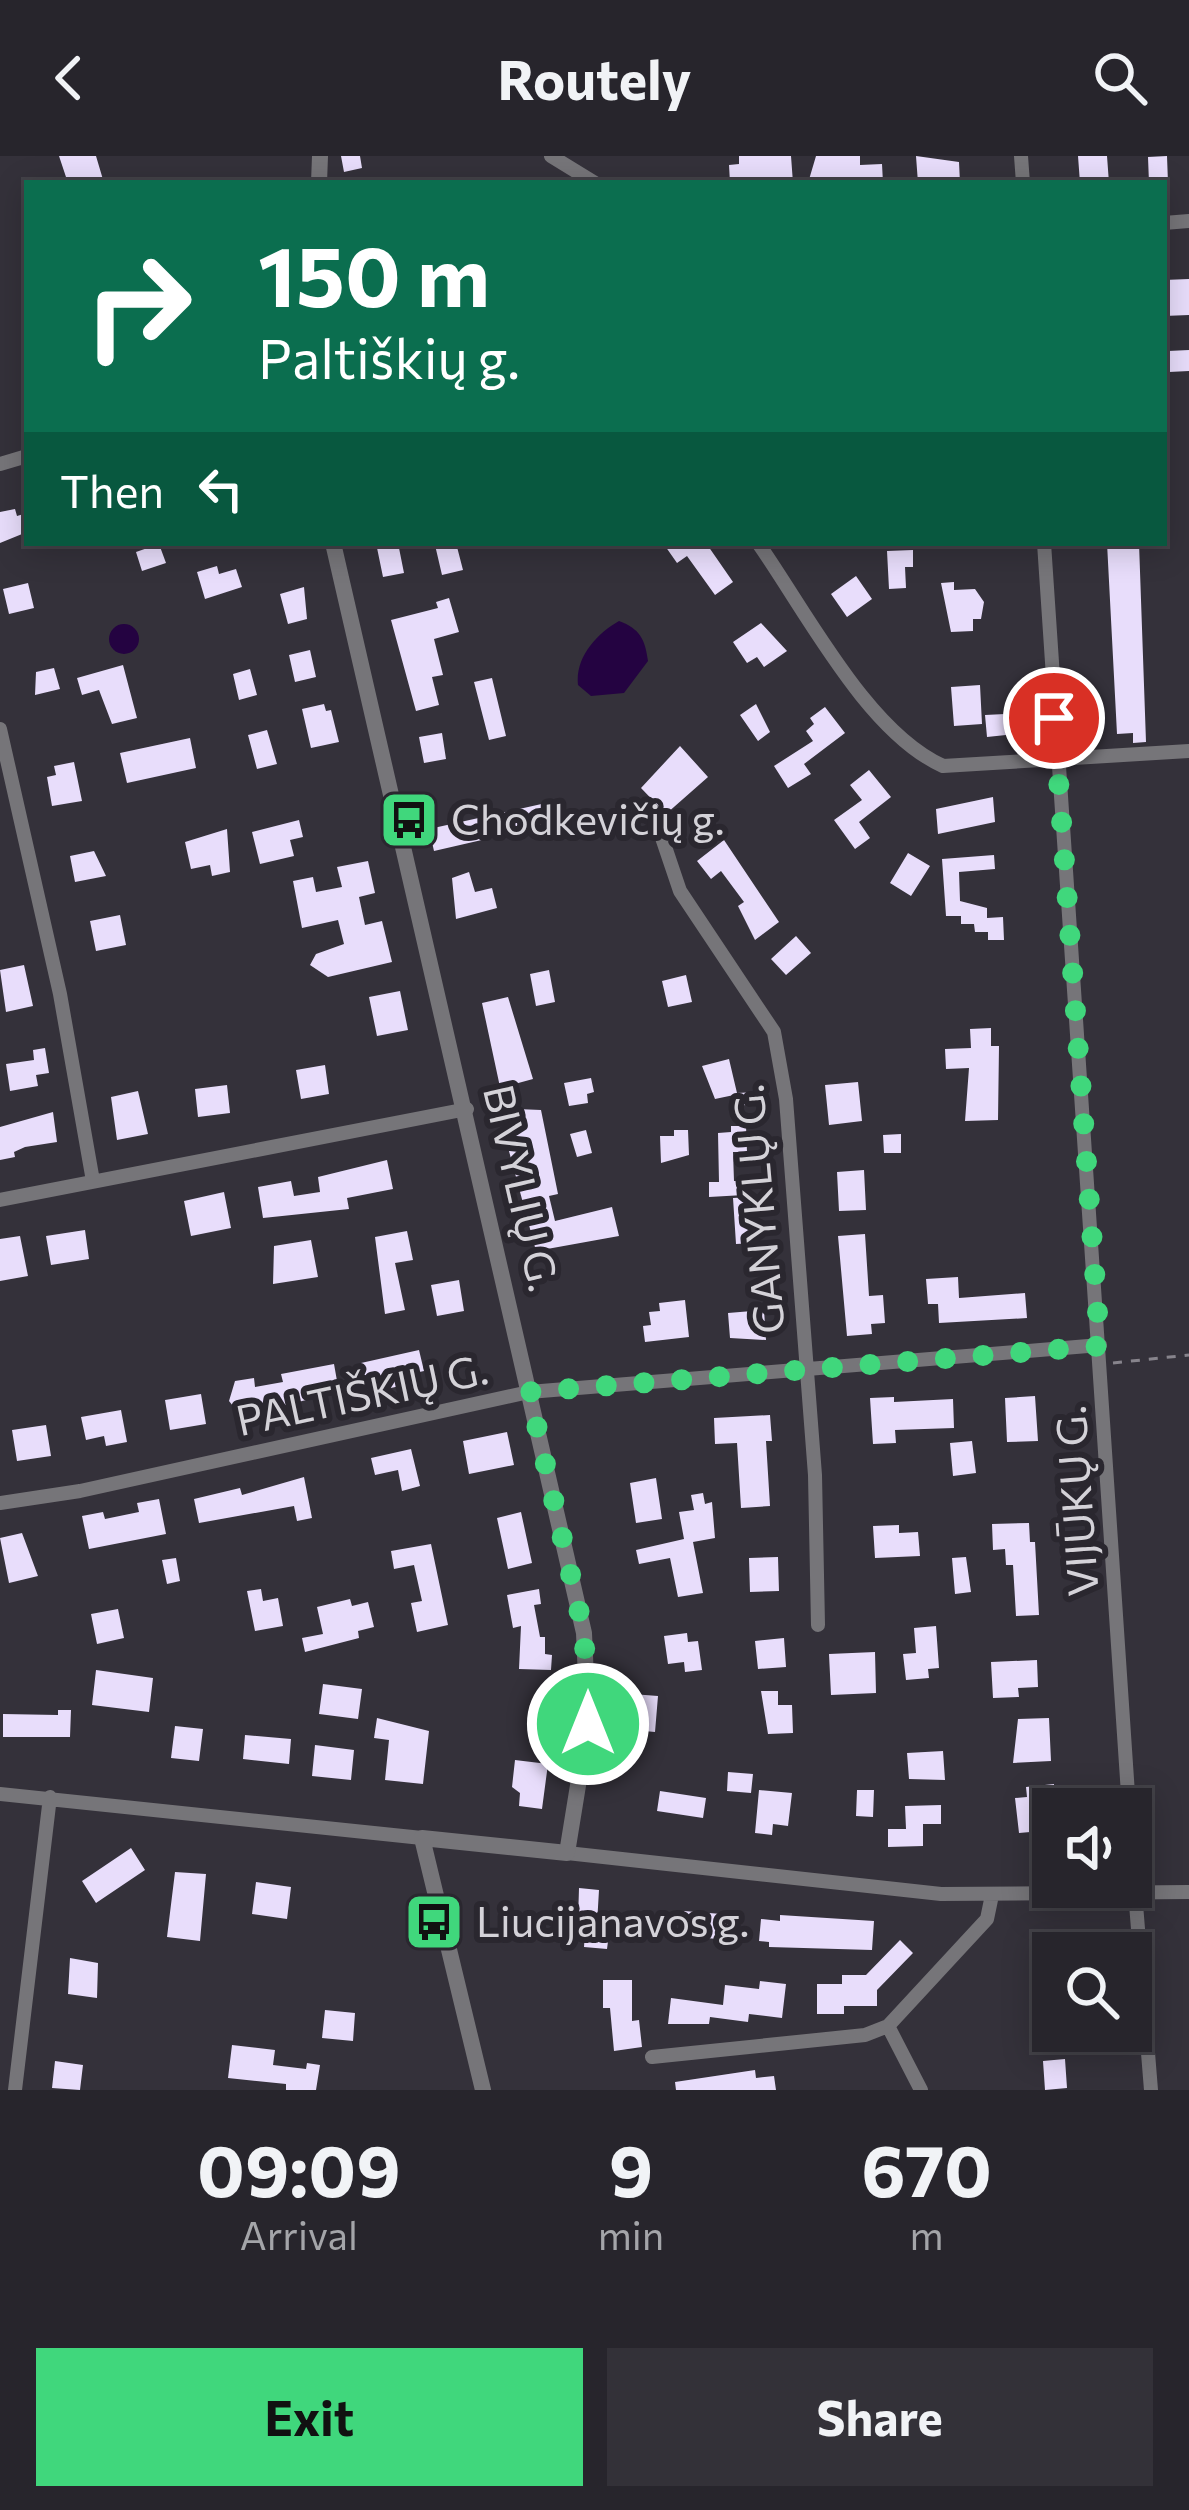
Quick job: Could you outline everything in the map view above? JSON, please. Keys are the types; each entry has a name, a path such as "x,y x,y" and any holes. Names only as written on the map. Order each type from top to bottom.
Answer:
{"street":[{"path":"551,156 590,180"},
{"name":"BIVYLIŲ G.","path":"334,546 467,1109 590,1677 567,1853"},
{"path":"760,546 874,711 916,754 943,766 1189,751"},
{"name":"VIJŪKŲ G.","path":"1045,546 1128,1788"},
{"path":"0,730 61,994 93,1181"},
{"name":"GANYKLŲ G.","path":"656,820 680,891 774,1032 786,1099 815,1474 818,1625"},
{"path":"0,1200 467,1109"},
{"name":"PALTIŠKIŲ G.","path":"0,1503 80,1491 529,1392 1100,1346"},
{"path":"0,1794 872,1890 1032,1894"},
{"path":"15,2090 50,1797"},
{"path":"422,1838 483,2090"},
{"path":"1152,1892 1189,1892"},
{"path":"652,2057 865,2035 888,2026 987,1918 992,1895"},
{"path":"1135,1908 1150,2090"},
{"path":"888,2026 921,2090"}],"path":[{"path":"1102,1364 1189,1355"}],"shaded area":[{"path":"619,621 640,636 648,661 624,693 591,696 578,685 580,665 595,640"},
{"path":"124,624 135,628 139,639 135,650 124,654 113,650 109,639 113,628"}],"building":[{"path":"59,156 96,156 103,180 67,180"},
{"path":"341,156 360,156 362,168 344,172"},
{"path":"739,156 791,156 793,180 730,180 729,165 739,164"},
{"path":"816,156 860,156 860,165 882,164 883,180 809,180"},
{"path":"916,156 959,162 960,180 918,180"},
{"path":"1078,156 1107,156 1109,180 1080,180"},
{"path":"1167,156 1168,183 1149,180 1148,157"},
{"path":"1189,279 1189,315 1167,316 1167,280"},
{"path":"1189,350 1189,371 1169,372 1168,351"},
{"path":"15,509 17,516 24,514 24,533 0,543 0,512"},
{"path":"160,546 166,563 142,571 136,552"},
{"path":"377,546 399,546 404,573 383,577"},
{"path":"435,546 457,546 463,570 442,575"},
{"path":"665,546 708,546 733,582 715,595 687,556 677,563"},
{"path":"1107,546 1139,546 1146,742 1133,743 1133,733 1117,734"},
{"path":"913,550 913,567 905,567 906,588 889,589 887,551"},
{"path":"217,566 219,574 236,569 242,587 205,599 197,572"},
{"path":"856,576 872,599 847,617 831,594"},
{"path":"954,582 954,590 975,589 984,602 981,619 973,619 973,631 951,632 941,583"},
{"path":"28,583 34,608 9,614 3,589"},
{"path":"304,587 307,619 288,624 280,594"},
{"path":"449,598 459,632 434,639 443,675 432,677 439,705 416,711 391,620 438,608 436,602"},
{"path":"761,623 787,651 764,667 757,657 747,663 733,642"},
{"path":"310,650 316,677 295,682 289,655"},
{"path":"123,665 137,718 112,724 99,690 82,695 77,678"},
{"path":"54,668 60,689 35,695 36,672"},
{"path":"250,669 257,695 239,700 233,674"},
{"path":"492,678 506,736 489,740 474,682"},
{"path":"980,685 982,724 954,726 951,687"},
{"path":"324,704 326,711 331,710 339,742 311,748 302,709"},
{"path":"756,704 770,732 758,741 740,715"},
{"path":"825,707 845,733 804,764 811,774 788,788 774,766 813,741 806,731 814,724 810,718"},
{"path":"1005,714 1006,735 987,737 985,715"},
{"path":"267,730 277,764 257,769 248,735"},
{"path":"442,733 446,759 424,763 419,737"},
{"path":"190,738 196,768 127,783 120,753"},
{"path":"680,746 708,777 666,814 641,788"},
{"path":"74,762 82,801 52,806 47,777 56,775 54,766"},
{"path":"869,770 891,797 859,822 870,838 855,849 834,820 862,800 850,785"},
{"path":"993,797 995,822 938,834 936,809"},
{"path":"546,803 551,824 434,851 429,829"},
{"path":"299,820 303,837 290,840 294,856 260,864 252,832"},
{"path":"227,829 230,872 212,876 210,865 191,869 185,842"},
{"path":"724,840 779,922 755,940 738,906 744,902 721,871 711,879 697,861"},
{"path":"94,851 106,876 75,882 70,856"},
{"path":"908,853 930,866 911,896 890,883"},
{"path":"994,855 995,869 959,872 960,901 987,908 987,918 1003,917 1004,940 988,940 988,932 975,932 974,924 961,924 961,916 946,916 942,859"},
{"path":"368,861 375,893 359,897 365,925 382,921 392,962 328,977 310,965 316,954 344,944 338,920 302,928 293,881 313,877 316,892 342,887 337,867"},
{"path":"469,872 475,892 492,888 497,908 456,919 452,878"},
{"path":"120,915 126,945 96,951 90,921"},
{"path":"796,936 811,953 786,975 771,959"},
{"path":"24,965 33,1006 6,1012 0,970"},
{"path":"549,970 555,1002 536,1006 530,974"},
{"path":"686,975 692,1002 668,1007 662,981"},
{"path":"400,991 408,1030 377,1036 369,997"},
{"path":"508,997 533,1079 511,1085 517,1109 541,1110 558,1194 549,1196 555,1221 612,1207 619,1236 536,1251 496,1103 503,1101 482,1003"},
{"path":"991,1028 991,1046 999,1046 998,1120 965,1121 969,1068 946,1069 945,1049 971,1048 970,1029"},
{"path":"45,1048 49,1073 36,1075 38,1086 10,1091 6,1064 34,1060 33,1050"},
{"path":"729,1059 737,1093 757,1092 757,1104 735,1106 734,1095 715,1099 702,1066"},
{"path":"325,1065 329,1094 301,1099 296,1070"},
{"path":"591,1078 594,1092 587,1094 588,1103 569,1106 564,1083"},
{"path":"858,1082 862,1121 829,1125 825,1085"},
{"path":"227,1085 230,1113 198,1117 195,1089"},
{"path":"138,1091 148,1134 117,1140 111,1097"},
{"path":"53,1112 57,1142 25,1147 14,1152 15,1157 0,1160 0,1127"},
{"path":"731,1126 746,1126 747,1152 733,1152 734,1181 743,1181 744,1195 709,1197 709,1182 719,1182 718,1133 731,1132"},
{"path":"586,1130 592,1153 577,1157 570,1134"},
{"path":"674,1130 688,1130 689,1155 661,1163 660,1136 674,1136"},
{"path":"901,1134 901,1153 884,1153 883,1135"},
{"path":"387,1160 393,1189 347,1198 349,1209 263,1218 258,1187 291,1181 294,1196 320,1192 318,1177"},
{"path":"864,1170 866,1210 839,1211 837,1172"},
{"path":"224,1192 231,1228 191,1236 184,1201"},
{"path":"753,1197 755,1243 736,1244 733,1198"},
{"path":"85,1230 89,1259 51,1265 46,1236"},
{"path":"407,1231 413,1260 395,1263 405,1310 385,1314 375,1237"},
{"path":"865,1234 869,1296 883,1295 885,1323 871,1324 872,1334 847,1336 838,1236"},
{"path":"20,1236 28,1276 0,1281 0,1239"},
{"path":"311,1240 318,1277 273,1284 274,1246"},
{"path":"958,1277 959,1298 1025,1293 1027,1318 939,1323 938,1304 928,1304 926,1279"},
{"path":"459,1280 464,1311 437,1316 431,1285"},
{"path":"685,1300 689,1337 645,1342 643,1326 651,1325 649,1312 660,1311 659,1303"},
{"path":"764,1310 766,1340 730,1338 728,1313"},
{"path":"419,1350 424,1371 406,1375 409,1384 368,1393 361,1363"},
{"path":"334,1364 339,1392 241,1416 229,1401 235,1381 254,1378 255,1387 283,1382 281,1374"},
{"path":"201,1394 206,1424 170,1430 165,1400"},
{"path":"1035,1396 1038,1441 1007,1442 1005,1398"},
{"path":"894,1397 894,1402 953,1399 954,1428 895,1430 896,1443 873,1444 870,1398"},
{"path":"121,1410 127,1442 106,1446 104,1436 86,1440 81,1417"},
{"path":"770,1415 772,1441 766,1441 770,1506 741,1508 737,1443 715,1444 714,1418"},
{"path":"46,1425 51,1456 17,1461 12,1430"},
{"path":"507,1432 514,1465 469,1474 463,1441"},
{"path":"972,1441 976,1473 953,1476 950,1443"},
{"path":"411,1449 420,1486 402,1491 398,1470 375,1475 371,1458"},
{"path":"304,1477 312,1518 297,1521 294,1506 199,1523 194,1499 240,1488 242,1495"},
{"path":"656,1478 662,1519 636,1523 630,1483"},
{"path":"703,1493 705,1504 712,1502 715,1538 693,1542 703,1593 678,1597 670,1558 639,1564 636,1550 684,1539 679,1512 694,1510 691,1495"},
{"path":"159,1499 166,1534 89,1549 82,1516 103,1512 105,1519 139,1512 137,1503"},
{"path":"521,1512 532,1563 508,1569 497,1518"},
{"path":"1029,1523 1030,1542 1035,1542 1039,1615 1016,1616 1013,1565 1006,1565 1005,1549 993,1550 992,1524"},
{"path":"899,1525 899,1533 918,1532 920,1556 875,1558 873,1526"},
{"path":"22,1533 38,1576 9,1583 0,1538"},
{"path":"431,1544 448,1625 417,1632 411,1603 422,1601 414,1565 394,1569 391,1551"},
{"path":"778,1557 779,1591 750,1592 749,1558"},
{"path":"966,1557 971,1592 955,1594 952,1558"},
{"path":"176,1558 180,1581 167,1584 162,1560"},
{"path":"261,1589 263,1601 278,1598 283,1626 255,1631 247,1591"},
{"path":"539,1589 541,1604 534,1605 540,1637 545,1637 545,1654 552,1655 551,1670 519,1669 521,1626 513,1628 507,1595"},
{"path":"350,1599 352,1606 368,1602 374,1627 358,1631 359,1638 305,1652 302,1638 323,1634 317,1607"},
{"path":"118,1609 124,1638 97,1644 91,1614"},
{"path":"936,1626 939,1668 928,1669 929,1678 906,1680 903,1654 916,1653 914,1628"},
{"path":"687,1633 688,1642 698,1641 702,1670 685,1672 684,1662 668,1664 664,1636"},
{"path":"784,1638 786,1667 758,1669 755,1641"},
{"path":"875,1652 876,1693 831,1695 829,1654"},
{"path":"1037,1660 1038,1687 1018,1688 1019,1697 993,1698 991,1662"},
{"path":"96,1670 153,1678 149,1712 92,1705"},
{"path":"323,1684 362,1689 358,1719 319,1714"},
{"path":"761,1691 778,1691 778,1705 792,1705 793,1733 768,1734"},
{"path":"632,1694 658,1696 655,1732 623,1729"},
{"path":"58,1710 71,1710 70,1737 3,1737 3,1714 58,1715"},
{"path":"377,1718 429,1731 423,1784 385,1780 389,1740 374,1738"},
{"path":"1049,1718 1051,1761 1013,1763 1018,1719"},
{"path":"175,1726 203,1729 199,1761 171,1758"},
{"path":"245,1735 291,1739 289,1764 243,1759"},
{"path":"315,1745 354,1750 351,1780 312,1776"},
{"path":"943,1751 945,1780 909,1779 907,1753"},
{"path":"515,1760 548,1764 542,1809 519,1806 520,1793 512,1787"},
{"path":"728,1772 753,1774 751,1793 727,1791"},
{"path":"1054,1784 1054,1788 1032,1788 1032,1832 1019,1833 1015,1798 1027,1797 1026,1787"},
{"path":"759,1790 792,1793 788,1826 773,1824 772,1835 755,1833"},
{"path":"857,1790 874,1790 873,1817 856,1816"},
{"path":"660,1791 706,1798 703,1818 657,1811"},
{"path":"941,1805 941,1824 923,1824 923,1846 888,1847 888,1829 906,1829 905,1806"},
{"path":"131,1848 145,1870 96,1903 82,1881"},
{"path":"175,1872 206,1874 200,1941 167,1937"},
{"path":"256,1882 291,1887 287,1919 252,1914"},
{"path":"579,1888 599,1890 597,1924 578,1921"},
{"path":"684,1911 734,1915 733,1930 719,1929 718,1939 682,1936"},
{"path":"780,1915 874,1921 872,1950 769,1947 769,1942 759,1941 761,1919 780,1921"},
{"path":"585,1932 609,1934 607,1949 584,1947"},
{"path":"900,1940 913,1953 877,1990 877,2006 844,2006 844,2014 817,2014 817,1984 842,1984 842,1975 866,1975"},
{"path":"70,1958 98,1963 97,1998 68,1994"},
{"path":"603,1980 632,1980 632,2021 639,2020 642,2047 614,2051 610,2008 603,2008"},
{"path":"760,1981 786,1984 782,2018 749,2014 748,2022 710,2017 709,2024 668,2024 671,1998 723,2005 725,1985 759,1989"},
{"path":"325,2010 355,2013 353,2041 322,2038"},
{"path":"232,2045 275,2050 273,2065 306,2069 307,2063 320,2065 316,2090 286,2090 286,2084 228,2078"},
{"path":"1065,2059 1067,2088 1045,2090 1043,2061"},
{"path":"55,2061 83,2065 80,2090 52,2088"},
{"path":"755,2070 756,2078 774,2076 776,2090 676,2090 675,2082"}],"place":[{"name":"Chodkevičių g.","path":"409,820"},
{"name":"Liucijanavos g.","path":"434,1922"}],"route":[{"path":"588,1724 590,1677 584,1633 529,1392 1100,1346 1054,718"}]}
